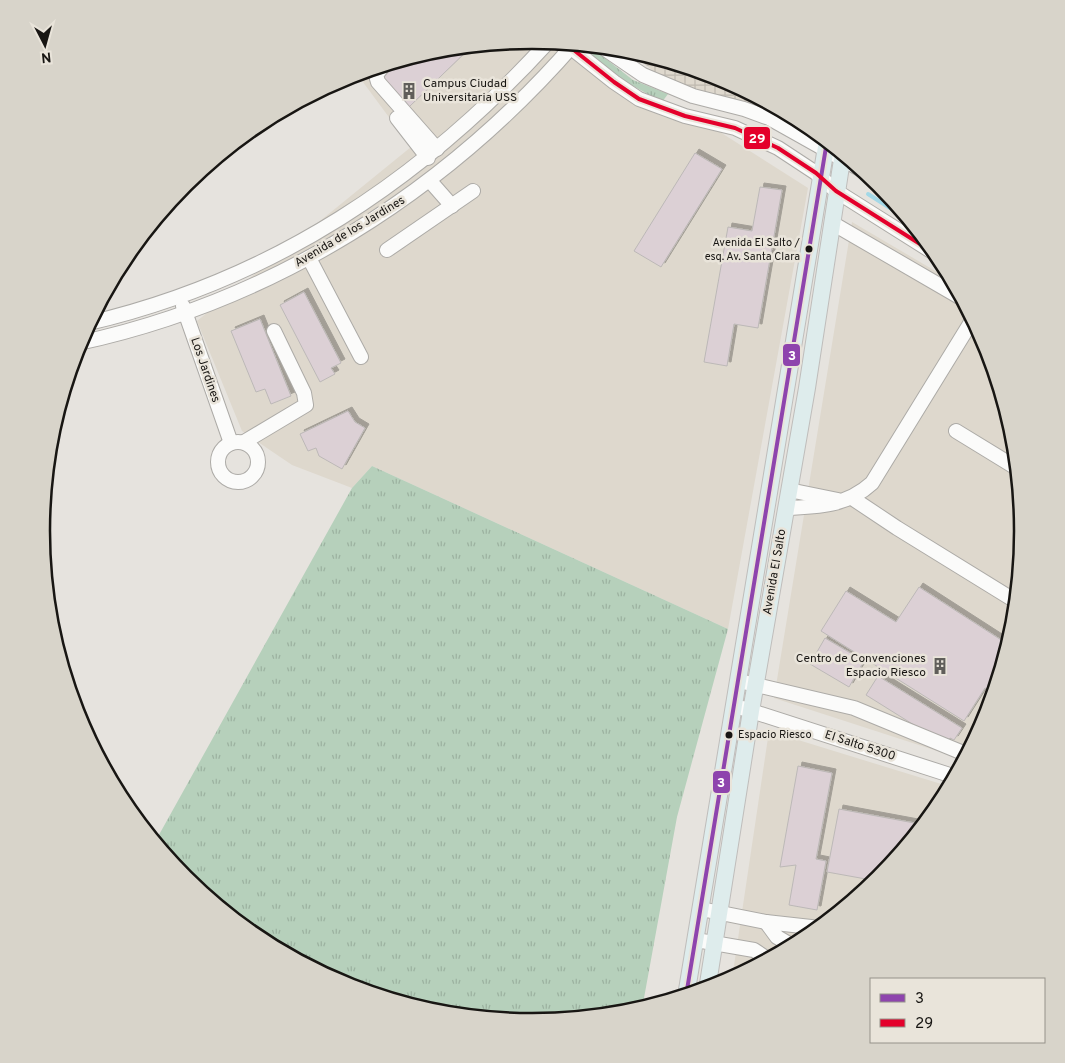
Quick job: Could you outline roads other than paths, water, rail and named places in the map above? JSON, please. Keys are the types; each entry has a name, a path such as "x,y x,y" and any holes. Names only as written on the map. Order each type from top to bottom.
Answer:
{"main road":[{"name":"Avenida El Salto","path":"708,981 720,912 743,708 739,681 820,177 826,149"},
{"name":"Avenida El Salto","path":"687,989 701,910 743,708 756,684 807,388 841,161"}],"street":[{"name":"Avenida de los Jardines","path":"99,320 179,296 246,269 304,241 351,213 429,157 480,111 541,49"},
{"name":"Avenida de los Jardines","path":"89,340 185,313 252,286 309,258 383,214 427,184 496,125 565,50"},
{"path":"577,51 614,82 639,99 676,114 735,128 778,148 820,177 836,192 919,244"},
{"path":"617,56 635,71 659,82 702,98 756,113 812,138"},
{"path":"377,74 378,82 429,157 425,174 427,184 447,209"},
{"path":"397,118 429,157"},
{"path":"406,174 427,184"},
{"path":"387,250 474,191"},
{"path":"832,223 952,293"},
{"path":"309,258 362,357"},
{"name":"Los Jardines","path":"179,296 237,443 306,404 304,393 274,332"},
{"path":"786,508 827,506 848,499 872,483 969,326"},
{"path":"956,431 1010,464"},
{"path":"789,490 848,499 1011,598"},
{"path":"739,681 854,708 961,752"},
{"name":"El Salto 5300","path":"743,708 950,775"},
{"path":"701,910 766,922 809,927"},
{"path":"766,922 777,937 786,942"},
{"path":"696,940 754,950 763,956"}],"waterway":[{"path":"868,194 891,209"}],"place":[{"name":"Campus Ciudad Universitaria USS","path":"409,91"},
{"name":"Avenida El Salto / esq. Av. Santa Clara","path":"809,249"},
{"name":"Centro de Convenciones Espacio Riesco","path":"940,666"},
{"name":"Espacio Riesco","path":"729,735"}]}
